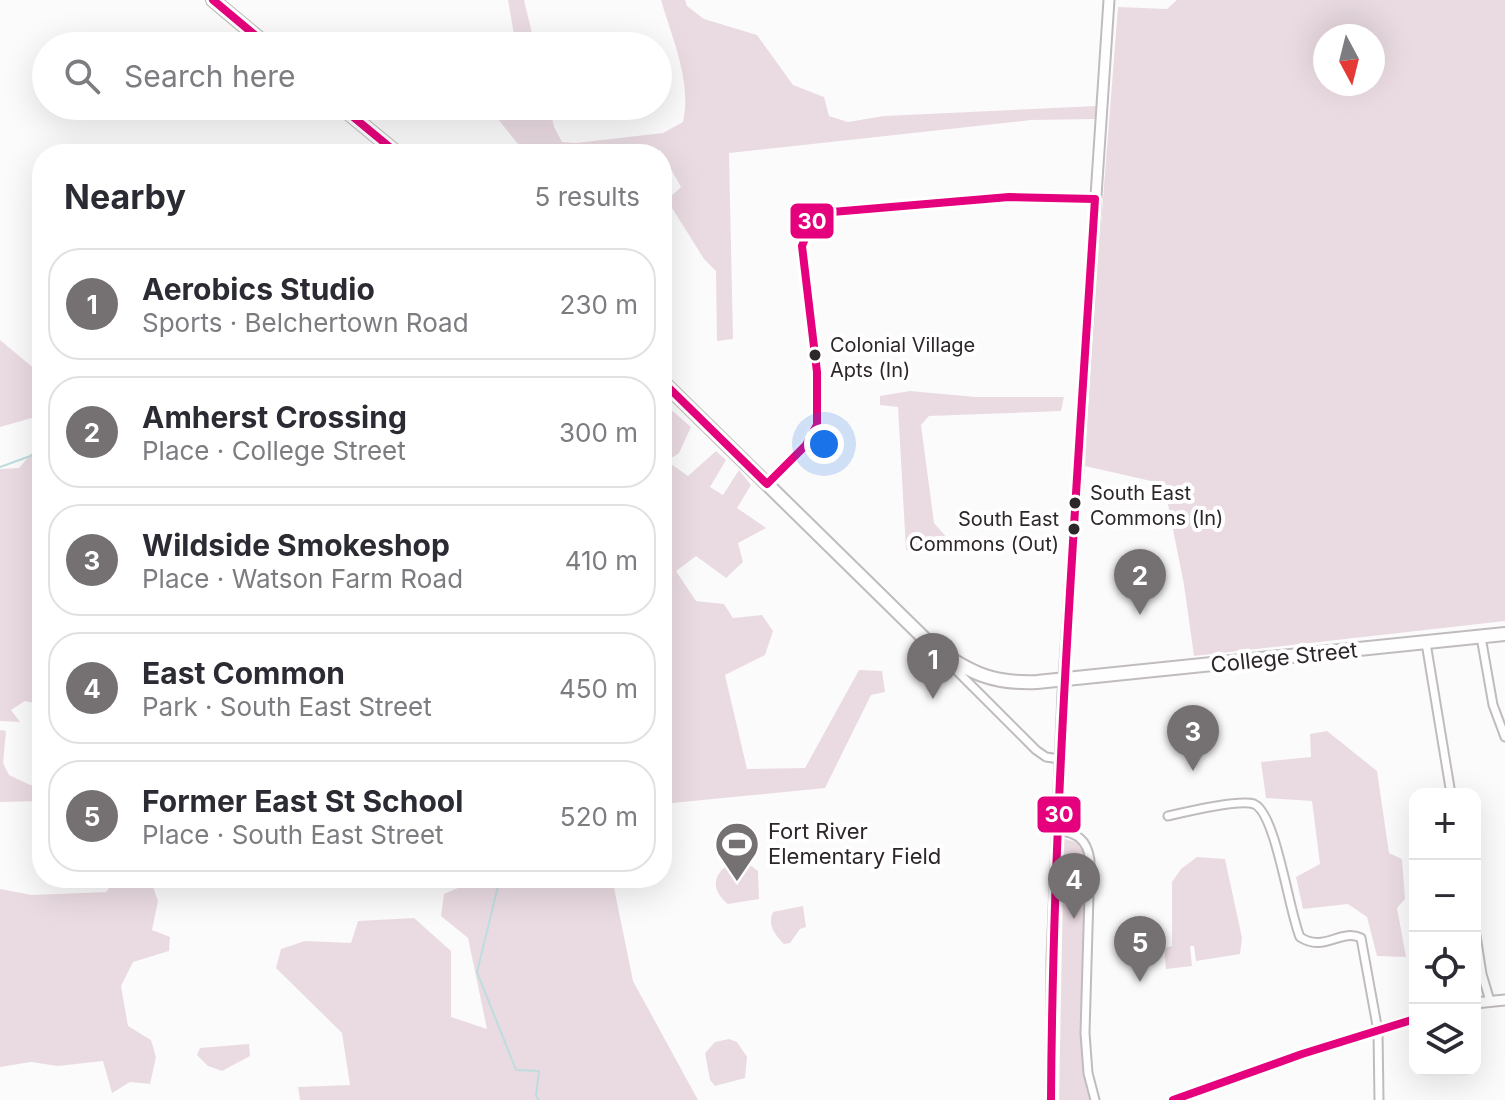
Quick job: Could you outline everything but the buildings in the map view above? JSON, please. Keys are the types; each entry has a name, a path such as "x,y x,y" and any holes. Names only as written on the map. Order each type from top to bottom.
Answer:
{"highway":[{"path":"213,0 251,32"},
{"path":"357,120 386,144"},
{"name":"College Street","path":"672,391 934,648 967,671 992,680 1012,683 1064,679 1505,634"}],"main road":[{"path":"1051,1100 1064,679 1109,0"},
{"path":"1481,1002 1505,1000"},
{"path":"1173,1100 1302,1054 1409,1021"}],"street":[{"path":"1481,637 1492,699 1505,737"},
{"path":"1426,643 1450,788"},
{"path":"934,648 1029,744 1046,757 1060,759"},
{"path":"1168,816 1246,803 1260,808 1270,826 1300,937 1314,944 1351,935 1361,938 1378,1031 1379,1100"},
{"path":"1057,830 1082,838 1088,847 1090,860 1085,1033 1088,1073 1095,1100"},
{"path":"1475,932 1490,1001"}],"shaded area":[{"path":"508,0 524,0 532,32 514,32"},
{"path":"661,0 685,0 687,6 704,19 757,35 793,85 824,97 829,116 848,122 884,116 1096,106 1095,119 1031,120 729,153 733,339 717,341 716,271 704,259 672,208 672,195 681,187 672,171 672,144 518,144 499,120 552,120 562,142 663,133 683,122 685,107 683,76"},
{"path":"1177,0 1505,0 1505,621 1194,656 1164,484 1085,466 1118,7 1167,9"},
{"path":"0,340 32,367 32,418 0,427"},
{"path":"910,391 976,397 1064,397 1061,411 929,416 921,425 934,523 958,550 906,550 898,407 880,405 880,396"},
{"path":"672,411 691,427 679,453 672,458"},
{"path":"716,451 726,460 710,487 723,495 739,470 751,485 737,508 766,528 738,543 743,562 726,578 696,556 676,571 696,601 724,604 733,618 762,615 773,631 765,655 725,675 747,769 805,768 859,670 882,671 885,692 871,695 825,788 672,803 672,465 688,476"},
{"path":"32,453 32,703 25,701 11,710 20,722 0,721 0,469 19,468"},
{"path":"0,730 6,731 3,763 9,775 32,785 32,801 0,802"},
{"path":"1327,731 1377,771 1389,853 1402,859 1405,899 1397,908 1406,957 1377,956 1367,917 1348,904 1303,909 1296,877 1320,864 1312,801 1266,798 1261,762 1311,757 1310,734"},
{"path":"1064,839 1080,845 1088,860 1087,1082 1091,1100 1059,1100"},
{"path":"1197,857 1225,859 1242,938 1240,954 1196,961 1194,946 1190,946 1192,966 1166,969 1164,948 1172,946 1172,882 1181,869"},
{"name":"Fort River Elementary Field","path":"730,864 750,865 758,871 759,899 728,904 723,899 717,889 717,878"},
{"path":"109,888 153,888 158,901 152,930 170,937 169,951 133,962 121,986 128,1026 151,1040 156,1057 150,1084 130,1082 112,1093 103,1061 58,1066 31,1062 0,1067 0,889 32,895 106,892"},
{"path":"458,888 614,888 633,981 698,1100 300,1100 298,1087 350,1085 342,1033 276,968 281,949 305,941 351,943 358,921 414,918 451,951 451,1017 487,1029 468,938 441,916 444,894"},
{"path":"803,906 806,927 800,929 790,943 784,944 771,925 773,912"},
{"path":"729,1039 737,1042 747,1057 745,1078 715,1086 710,1080 705,1053 715,1042"},
{"path":"249,1044 250,1056 222,1071 208,1066 197,1055 200,1048"}],"waterway":[{"path":"0,467 32,455"},
{"path":"498,888 477,972 516,1070 539,1071 536,1096 539,1100"}],"transit line":[{"name":"30","path":"213,0 251,32"},
{"name":"30","path":"357,120 386,144"},
{"name":"30","path":"767,484 806,445 817,425 817,372 802,246 812,221 832,212 1009,197 1095,199"},
{"name":"30","path":"1051,1100 1061,762 1095,199"},
{"name":"30","path":"672,391 767,484"},
{"name":"30","path":"1173,1100 1302,1054 1409,1021"}],"place":[{"name":"Colonial Village Apts (In)","path":"815,355"},
{"name":"South East Commons (In)","path":"1075,503"},
{"name":"South East Commons (Out)","path":"1074,529"},
{"name":"Amherst Crossing","path":"1140,615"},
{"name":"Aerobics Studio","path":"933,699"},
{"name":"Wildside Smokeshop","path":"1193,771"},
{"name":"Fort River Elementary Field","path":"737,883"},
{"name":"East Common","path":"1074,919"},
{"name":"Former East St School","path":"1140,982"}]}
